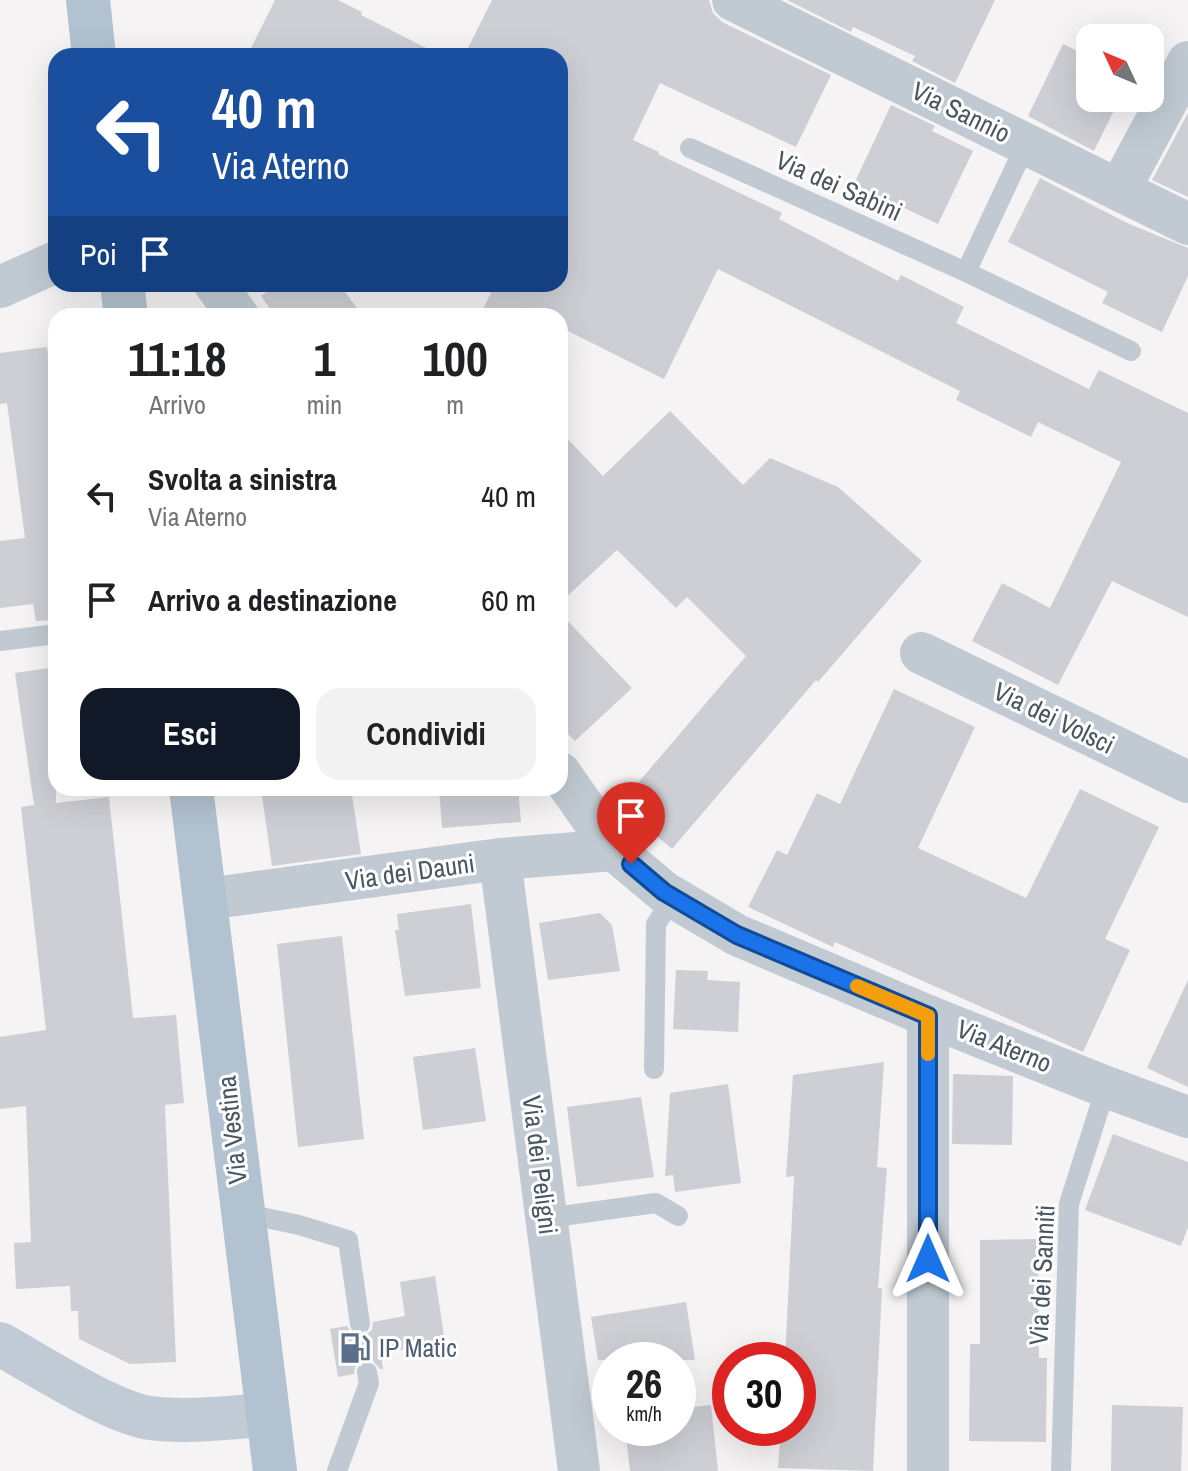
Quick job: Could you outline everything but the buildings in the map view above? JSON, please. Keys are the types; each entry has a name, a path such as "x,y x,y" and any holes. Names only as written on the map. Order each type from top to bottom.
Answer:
{"main road":[{"path":"88,0 93,48"},
{"name":"Via Vestina","path":"192,796 275,1471"},
{"path":"0,1344 92,1395 127,1412 149,1418 268,1415"}],"street":[{"name":"Via Sannio","path":"733,0 1188,224"},
{"path":"1119,190 1188,62"},
{"path":"6,279 48,265"},
{"name":"Via dei Volsci","path":"921,653 1188,782"},
{"name":"Via Aterno","path":"568,784 614,850 673,898 737,935 928,1016 1188,1117"},
{"name":"Via dei Dauni","path":"206,899 500,859 614,850"},
{"name":"Via dei Peligni","path":"500,859 579,1471"},
{"path":"928,1016 928,1471"}],"lane":[{"path":"966,272 1026,144"},
{"name":"Via dei Sabini","path":"690,148 966,272 1131,351"},
{"path":"0,641 48,635"},
{"path":"654,1069 656,924 673,898"},
{"name":"Via dei Sanniti","path":"1061,1471 1069,1204 1106,1087"},
{"path":"547,1218 656,1203 678,1216"},
{"path":"242,1213 299,1225 348,1240 360,1324"},
{"path":"337,1471 369,1383 367,1372"}],"slow traffic":[{"path":"857,986 928,1016 928,1054"}],"place":[{"name":"IP Matic","path":"355,1348"}],"route":[{"path":"631,864 664,892 737,935 928,1016 928,1259"}]}
